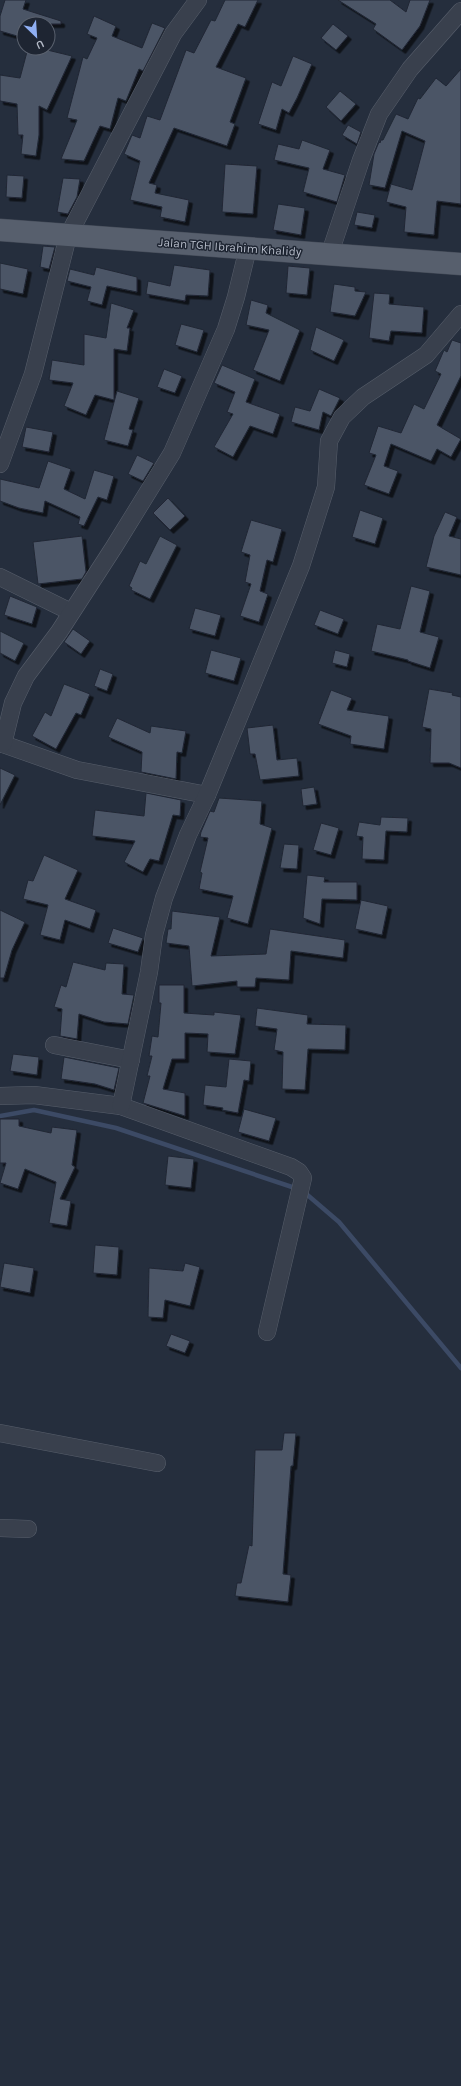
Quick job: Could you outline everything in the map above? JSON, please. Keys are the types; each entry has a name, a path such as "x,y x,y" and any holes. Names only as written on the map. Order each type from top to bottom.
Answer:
{"main road":[{"name":"Jalan TGH Ibrahim Khalidy","path":"0,230 68,236 330,253 461,264"}],"street":[{"path":"0,464 33,374 68,236 173,34 198,0"},
{"path":"330,253 361,160 379,114 410,69 461,11"},
{"path":"207,795 77,770 1,743 13,703 26,676 59,632 135,514 172,453 226,328 236,297 248,248"},
{"path":"121,1106 132,1060 149,972 154,935 164,898 188,835 207,795 301,566 326,487 329,441 342,417 363,397 426,355 461,314"},
{"path":"0,577 71,612"},
{"path":"54,1045 132,1060"},
{"path":"0,1096 34,1095 121,1106 287,1165 299,1172 301,1187 267,1332"},
{"path":"0,1432 157,1463"},
{"path":"0,1528 28,1530"}],"building":[{"path":"5,0 26,0 23,9 45,16 16,16 16,36 0,31 0,16"},
{"path":"225,0 258,0 245,27 238,24 216,67 246,78 230,122 235,124 227,146 174,128 149,183 157,185 155,193 189,200 185,222 160,217 162,207 130,200 140,161 124,154 132,135 140,138 147,116 160,120 186,50 194,53 211,20 215,21"},
{"path":"338,0 390,0 406,12 410,0 430,0 420,26 402,50 373,29 376,24"},
{"path":"94,16 116,26 112,36 142,48 152,23 165,28 143,71 139,69 126,101 118,98 110,129 100,126 84,161 61,159 77,120 67,118 83,57 87,59 97,38 87,34"},
{"path":"56,19 61,21 61,24 56,24"},
{"path":"333,24 348,36 336,50 321,38"},
{"path":"56,52 72,56 47,110 39,106 39,135 36,156 21,154 23,135 18,135 17,104 0,101 0,75 20,78 26,56 56,56"},
{"path":"293,56 312,64 297,98 289,113 282,109 276,130 258,124 272,82 281,86"},
{"path":"461,69 461,204 437,201 434,235 404,232 406,207 386,202 391,184 412,190 425,141 402,131 385,188 369,185 374,154 379,142 380,143 381,140 383,140 396,114 408,119 418,98 420,99 436,78 446,86"},
{"path":"340,91 356,104 341,121 326,107"},
{"path":"348,125 361,132 357,144 342,135"},
{"path":"302,140 330,150 323,169 345,175 337,202 303,192 309,168 274,160 278,144 299,149"},
{"path":"225,164 257,166 253,214 222,212"},
{"path":"7,175 24,176 22,198 6,197"},
{"path":"63,178 80,179 77,197 68,214 57,212"},
{"path":"278,204 305,208 301,235 273,230"},
{"path":"357,212 375,215 372,228 354,225"},
{"path":"43,246 55,247 49,269 40,267"},
{"path":"0,263 28,269 23,294 0,289"},
{"path":"174,265 210,270 208,296 186,295 185,301 146,294 148,281 170,286"},
{"path":"288,266 310,268 307,295 286,293"},
{"path":"96,267 137,277 137,292 107,286 102,305 87,301 91,287 67,281 70,269 94,275"},
{"path":"334,284 355,287 355,291 366,292 355,316 330,312"},
{"path":"374,293 390,294 389,304 424,307 422,333 391,331 389,341 369,338"},
{"path":"251,300 268,305 266,313 300,330 280,381 253,370 269,330 246,325"},
{"path":"111,303 134,310 127,328 130,328 127,351 114,349 114,400 95,395 86,415 64,406 73,383 49,380 52,360 84,365 84,334 106,338"},
{"path":"181,324 204,330 197,352 175,345"},
{"path":"316,327 344,340 334,361 310,350"},
{"path":"452,340 461,343 461,376 437,425 461,439 451,457 437,449 431,461 391,444 384,466 398,471 389,494 364,485 376,455 369,453 378,426 401,433 414,404 424,409 441,374 435,371 444,350 447,352"},
{"path":"222,365 255,379 246,402 280,414 273,434 250,426 233,457 214,447 233,414 227,412 235,392 214,383"},
{"path":"164,369 182,376 175,393 157,387"},
{"path":"319,389 340,398 331,416 323,412 319,430 291,422 295,407 310,411"},
{"path":"117,391 139,398 129,429 133,430 128,446 104,440"},
{"path":"26,427 53,432 49,452 22,447"},
{"path":"137,455 154,463 143,481 128,474"},
{"path":"48,461 71,469 64,489 85,499 94,470 114,476 107,500 98,497 84,526 78,524 80,517 45,501 43,513 19,508 0,501 0,479 39,488"},
{"path":"168,498 185,516 170,530 153,513"},
{"path":"360,510 383,518 375,544 352,537"},
{"path":"445,512 457,517 449,536 461,539 461,575 426,567 434,536"},
{"path":"251,520 282,529 273,562 267,560 260,591 268,594 259,622 240,616 251,584 245,582 250,555 241,552"},
{"path":"82,536 86,572 82,579 38,584 33,542"},
{"path":"160,536 177,545 150,599 131,590 132,588 129,586 140,561 146,564"},
{"path":"411,586 430,591 420,632 439,637 430,668 408,660 371,651 377,624 400,629"},
{"path":"10,596 37,607 32,624 4,615"},
{"path":"195,608 221,615 215,636 189,629"},
{"path":"320,610 344,619 338,634 314,625"},
{"path":"73,629 90,641 81,654 64,642"},
{"path":"0,631 24,643 15,661 0,653"},
{"path":"211,650 241,658 234,681 205,673"},
{"path":"335,650 350,654 347,667 332,663"},
{"path":"100,669 113,674 107,691 94,686"},
{"path":"64,684 90,694 81,715 76,713 56,749 32,736 45,712 51,716"},
{"path":"429,689 453,693 452,695 461,697 461,768 449,763 430,763 431,729 422,727"},
{"path":"331,690 352,698 347,710 389,716 384,749 350,744 351,736 318,724"},
{"path":"117,718 150,733 151,726 186,731 182,753 177,752 176,779 141,772 142,752 108,737"},
{"path":"273,725 277,760 297,758 299,776 260,780 255,754 250,754 247,728"},
{"path":"0,768 15,775 0,805"},
{"path":"314,787 317,804 303,806 301,789"},
{"path":"146,793 181,800 180,816 173,815 159,861 150,859 143,872 124,862 135,841 92,836 95,810 144,816"},
{"path":"219,798 262,801 260,824 272,828 248,924 227,918 233,896 199,889 202,873 200,872 208,838 200,837 201,832 210,811 214,812"},
{"path":"381,817 408,818 407,832 386,831 384,860 362,859 363,837 356,836 359,822 380,825"},
{"path":"321,823 339,828 331,855 313,850"},
{"path":"284,844 299,845 297,869 280,868"},
{"path":"44,855 78,870 65,899 96,910 90,929 65,920 60,940 40,935 48,905 23,899 28,880 33,881"},
{"path":"307,875 325,877 324,882 357,882 357,900 322,899 320,924 303,918"},
{"path":"361,900 388,906 382,935 355,929"},
{"path":"0,910 25,922 12,950 4,978 0,978"},
{"path":"172,911 220,917 211,956 266,954 270,929 345,940 343,958 291,951 289,980 256,978 255,987 237,987 237,981 192,986 189,946 166,943 168,929 171,929"},
{"path":"113,928 143,938 138,952 108,943"},
{"path":"73,962 105,970 106,963 124,964 122,994 134,995 128,1024 104,1022 79,1014 77,1039 60,1036 62,1009 54,1007 61,985 66,987"},
{"path":"159,985 184,985 184,1013 214,1015 214,1012 241,1015 235,1054 207,1052 208,1034 185,1033 185,1059 172,1059 163,1089 185,1093 185,1116 143,1103 150,1076 147,1076 152,1056 149,1056 152,1036 158,1037 161,1003 159,1003"},
{"path":"257,1008 308,1015 307,1024 346,1025 345,1050 308,1049 305,1090 282,1089 283,1052 274,1050 277,1029 255,1026"},
{"path":"13,1054 39,1057 37,1075 10,1071"},
{"path":"64,1057 119,1068 114,1090 95,1084 61,1079"},
{"path":"229,1059 251,1061 249,1081 244,1080 238,1113 222,1110 223,1108 203,1105 205,1085 226,1087"},
{"path":"244,1109 276,1118 269,1141 238,1132"},
{"path":"0,1119 19,1119 19,1126 51,1133 52,1127 77,1130 72,1165 75,1167 60,1199 71,1201 67,1226 49,1223 56,1182 25,1169 18,1189 0,1183 6,1163 0,1163"},
{"path":"168,1156 194,1159 191,1188 165,1185"},
{"path":"95,1245 119,1247 117,1275 93,1273"},
{"path":"4,1263 34,1268 30,1293 0,1287"},
{"path":"185,1263 200,1267 190,1306 165,1300 163,1318 148,1317 149,1268 183,1271"},
{"path":"171,1334 190,1341 185,1353 166,1346"},
{"path":"284,1433 296,1433 293,1466 291,1466 283,1574 291,1575 288,1602 235,1596 237,1583 241,1583 249,1545 252,1546 255,1450 282,1450"}],"waterway":[{"path":"0,1116 34,1110 116,1128 298,1189"},
{"path":"304,1192 339,1222 461,1368"}]}
